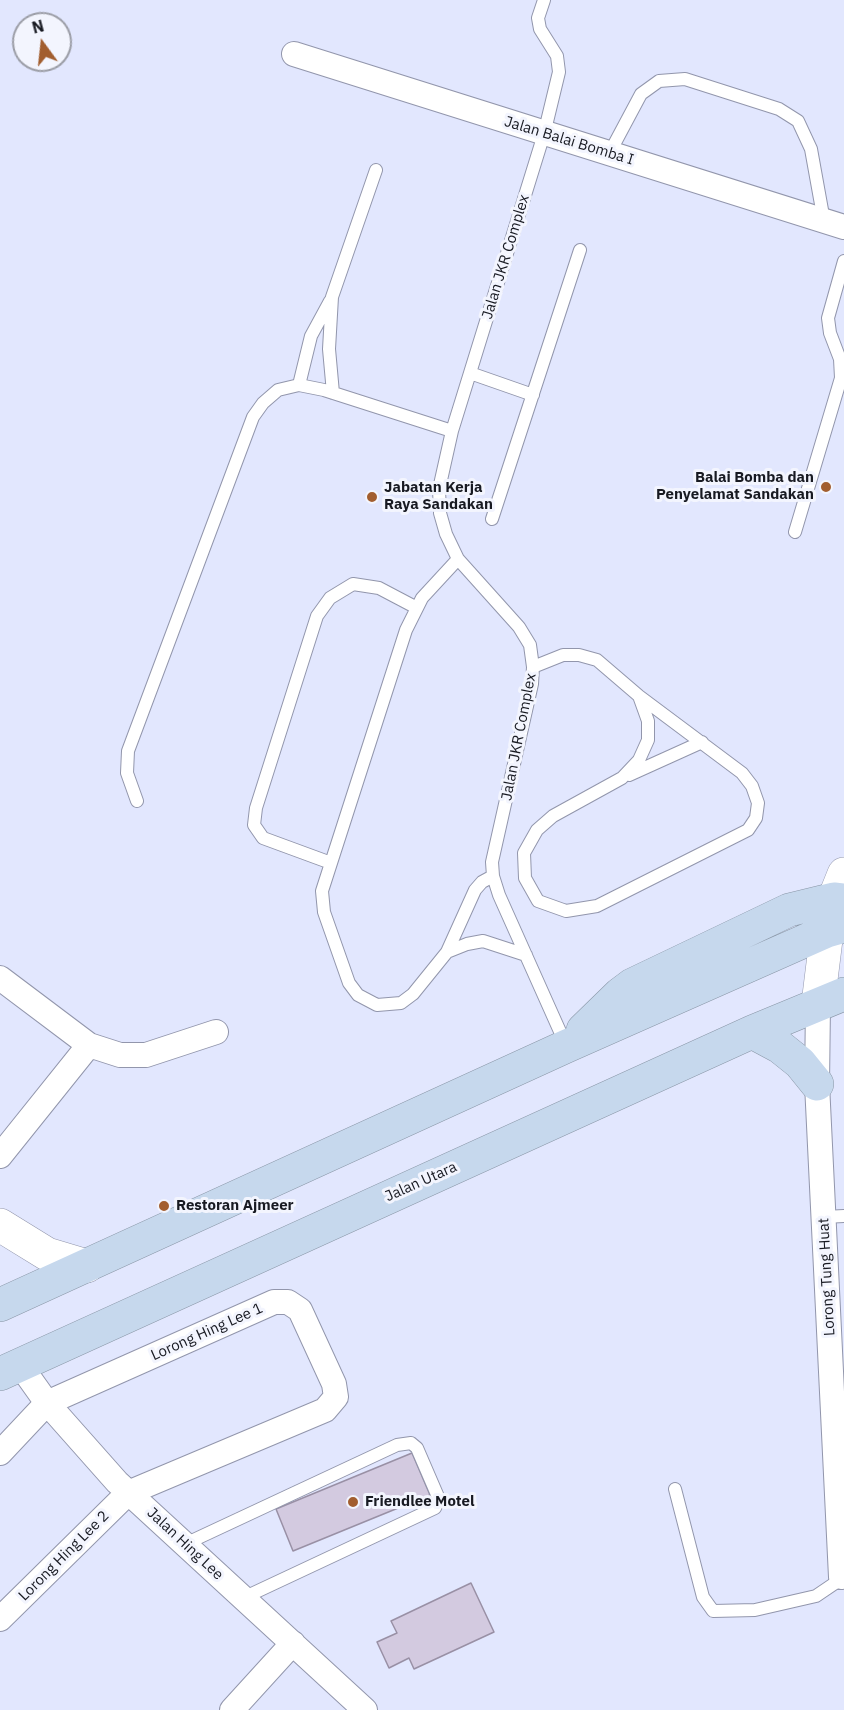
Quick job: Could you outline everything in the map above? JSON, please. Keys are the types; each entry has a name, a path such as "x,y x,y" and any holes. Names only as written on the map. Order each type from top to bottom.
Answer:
{"highway":[{"path":"0,1305 567,1046 632,985 789,910 839,913"},
{"name":"Jalan Utara","path":"10,1370 753,1032 831,999"},
{"path":"753,1032 780,1047 800,1063 817,1084"}],"main road":[{"path":"831,999 839,913"},
{"path":"0,1225 47,1254 87,1266"}],"street":[{"name":"Jalan Balai Bomba I","path":"294,54 834,224"},
{"path":"0,978 89,1045 120,1055 146,1055 216,1032"},
{"name":"Lorong Tung Huat","path":"831,999 817,1084 834,1217 843,1577"},
{"path":"2,1149 89,1045"},
{"name":"Lorong Hing Lee 1","path":"47,1403 274,1302 288,1302 300,1310 334,1384 336,1397 325,1410 128,1493"},
{"name":"Jalan Hing Lee","path":"10,1370 47,1403 128,1493 365,1710"},
{"path":"0,1453 47,1403"},
{"name":"Lorong Hing Lee 2","path":"0,1619 128,1493"},
{"path":"232,1710 292,1643"}],"lane":[{"name":"Jalan JKR Complex","path":"544,0 538,18 540,29 557,56 559,72 544,134 452,431 439,489 440,513 446,534 458,559 519,627 530,645 533,667 532,684 492,862 493,876 499,895 567,1046"},
{"path":"609,154 641,94 659,81 685,79 779,109 798,121 811,149 834,224"},
{"path":"299,385 311,336 332,297 376,170"},
{"path":"492,519 580,250"},
{"path":"795,532 841,378 840,359 830,333 828,318 844,261"},
{"path":"332,297 329,349 333,393"},
{"path":"470,373 533,395"},
{"path":"137,801 127,773 128,751 253,417 263,403 278,390 299,385 333,393 452,431"},
{"path":"458,559 422,598 406,630 322,891 324,912 349,983 358,995 377,1005 401,1003 413,994 447,952 475,890 482,882 493,876"},
{"path":"331,863 263,838 254,825 256,808 317,616 330,598 352,584 379,588 417,608"},
{"path":"533,667 563,655 579,655 597,660 639,696 702,742 742,773 752,786 758,803 756,818 748,830 597,906 566,910 538,901 525,878 524,853 537,830 553,816 622,778 702,742"},
{"path":"622,778 639,760 648,740 648,721 639,696"},
{"path":"447,952 467,944 483,941 526,955"},
{"path":"185,1544 397,1445 411,1443 417,1448 439,1499 435,1508 243,1598"},
{"path":"675,1489 703,1597 713,1611 755,1610 816,1596 843,1577"}],"building":[{"name":"Friendlee Motel","path":"412,1453 430,1495 293,1551 276,1509"},
{"path":"471,1583 494,1632 414,1669 409,1658 389,1668 377,1642 397,1633 391,1621"}],"place":[{"name":"Balai Bomba dan Penyelamat Sandakan","path":"826,487"},
{"name":"Jabatan Kerja Raya Sandakan","path":"372,497"},
{"name":"Restoran Ajmeer","path":"164,1206"},
{"name":"Friendlee Motel","path":"353,1502"}]}
